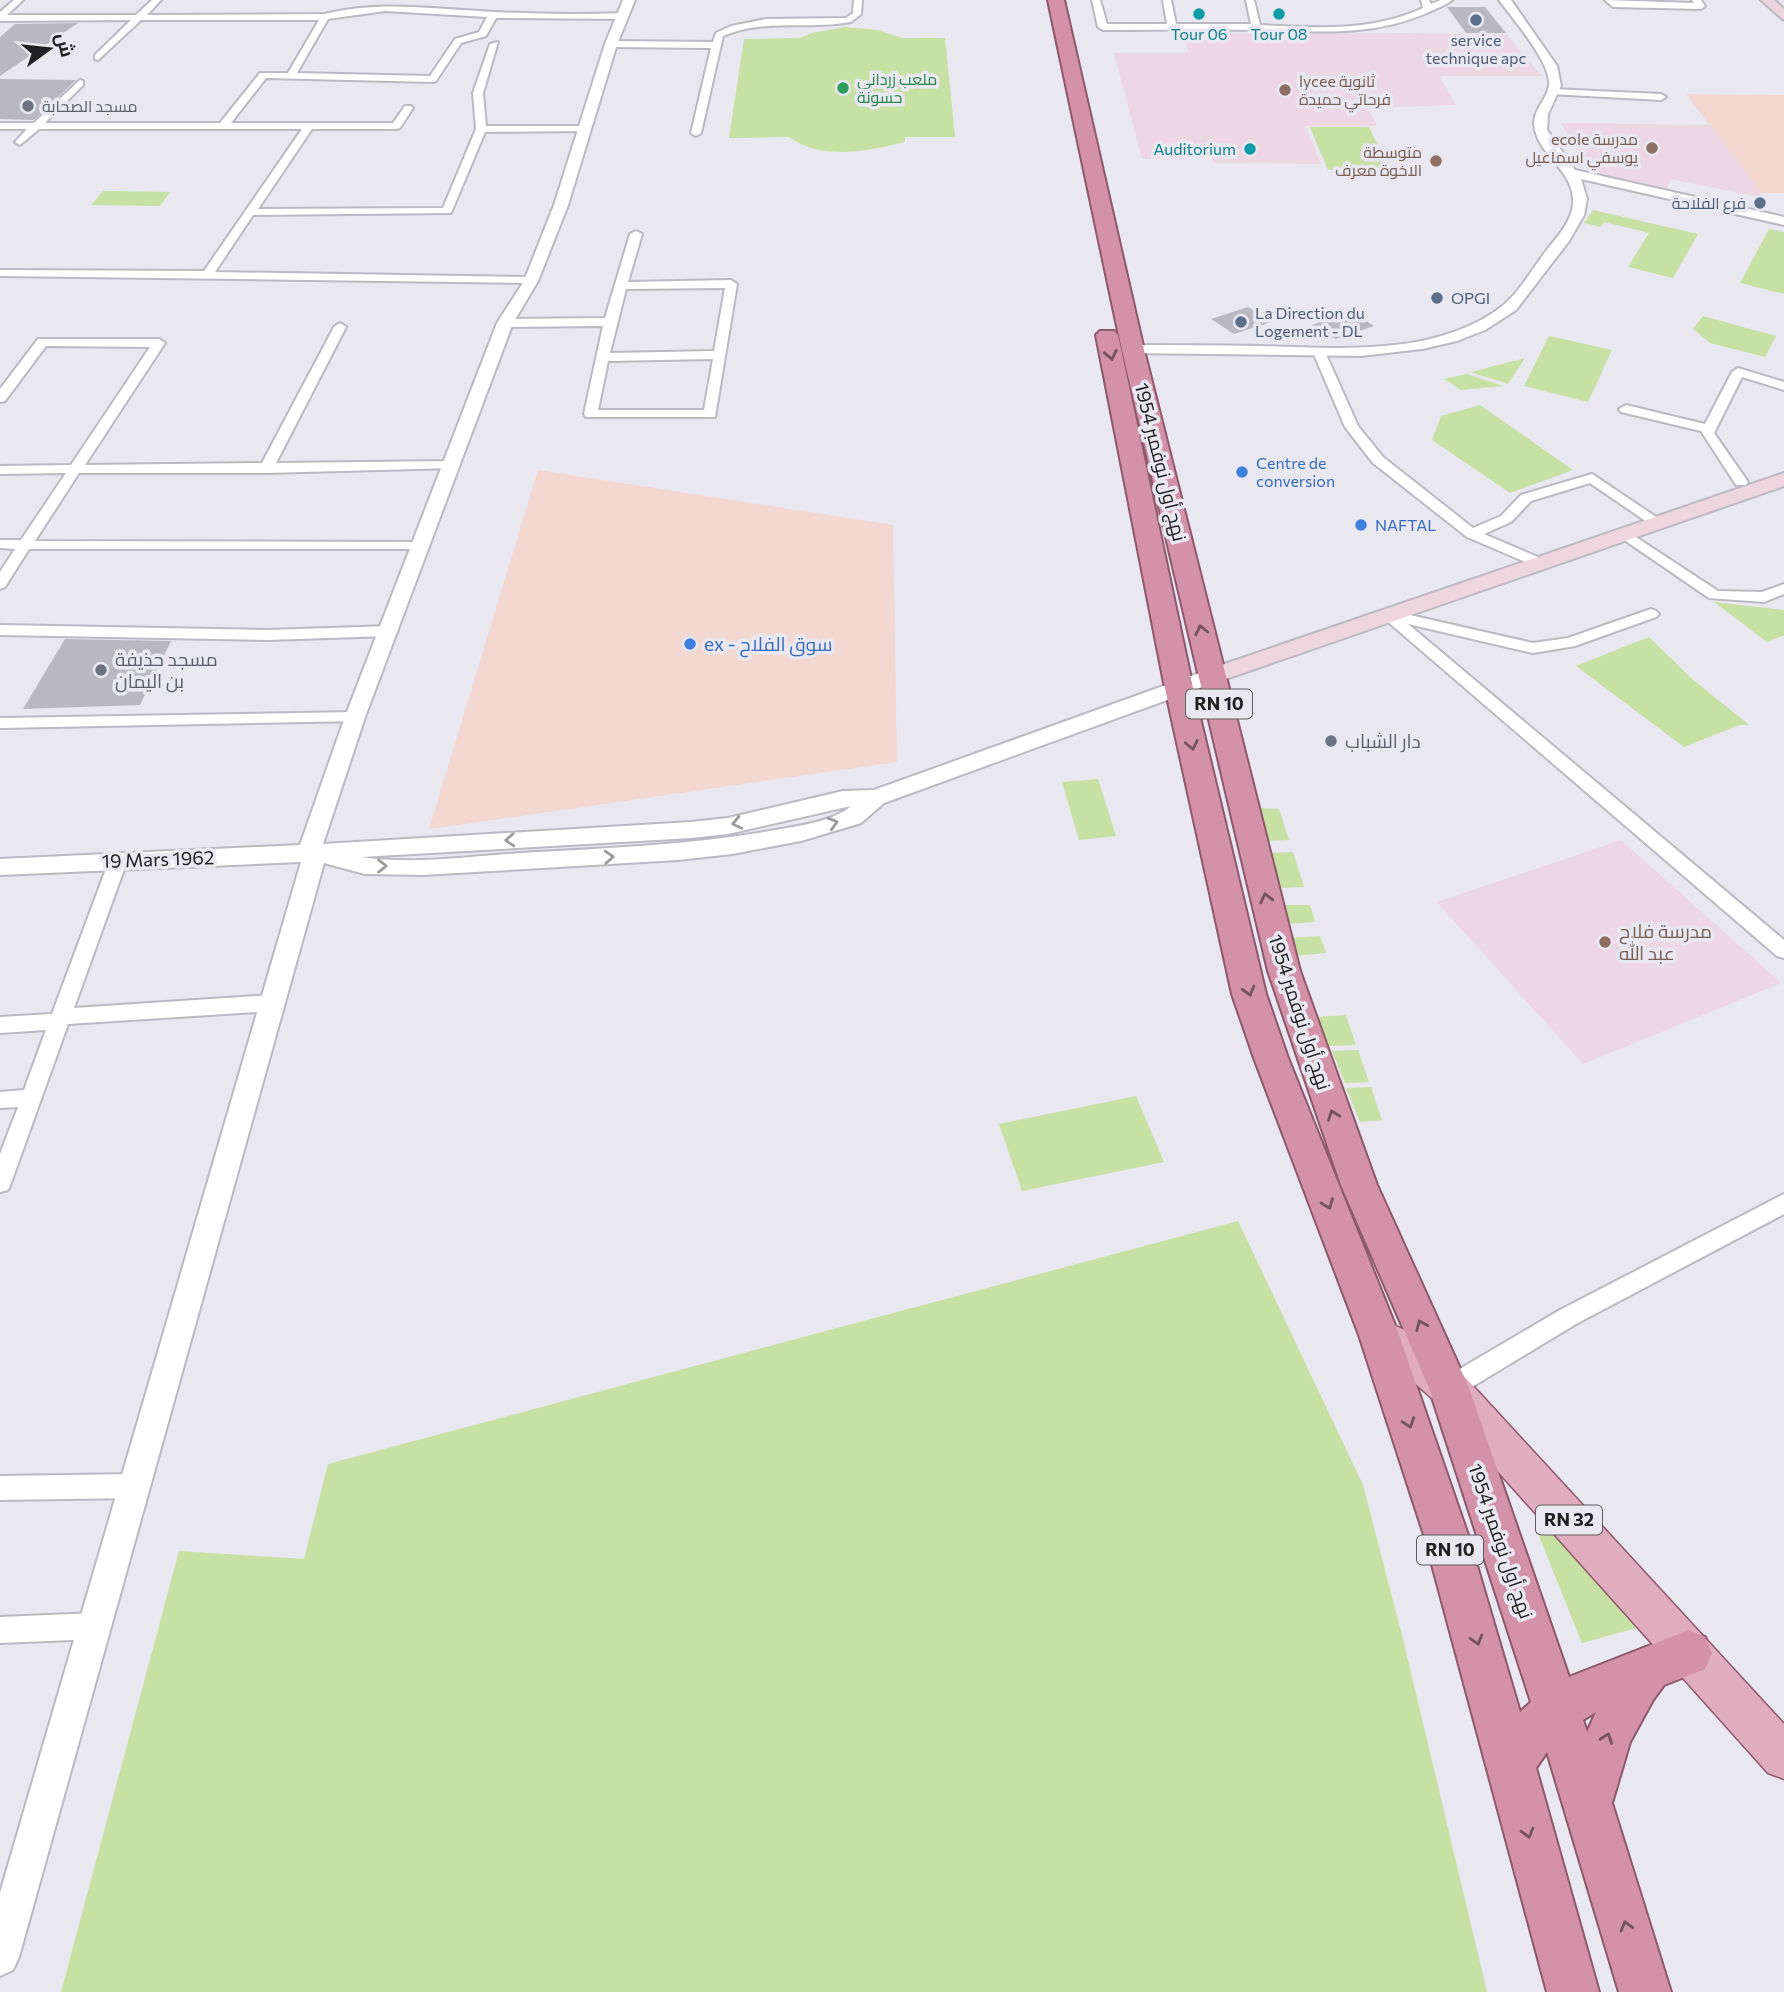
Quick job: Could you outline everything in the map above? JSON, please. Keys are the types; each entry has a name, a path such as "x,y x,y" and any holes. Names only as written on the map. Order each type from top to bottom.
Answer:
{"highway":[{"name":"نهج أول نوفمبر 1954","path":"1037,0 1100,242 1133,350 1156,573 1179,688 1249,993 1271,1058 1379,1335 1446,1535 1573,1992"},
{"name":"نهج أول نوفمبر 1954","path":"1056,0 1100,242 1145,455 1188,572 1284,971 1314,1063 1359,1185 1449,1388 1588,1803 1646,1992"},
{"path":"1156,573 1188,572"},
{"path":"1510,1767 1521,1744 1538,1724 1557,1709 1601,1684 1669,1660"},
{"path":"1588,1803 1610,1728 1627,1696 1669,1660"}],"main road":[{"path":"1768,0 1784,16"},
{"path":"1212,676 1784,479"},
{"name":"RN 32","path":"1379,1335 1404,1349 1449,1388 1669,1660 1784,1757"}],"street":[{"path":"98,57 157,0"},
{"path":"696,133 719,35 756,23 848,20 858,14 858,0"},
{"path":"1096,0 1103,27 1172,25 1333,31 1373,28 1407,21 1427,4 1448,0"},
{"path":"1167,0 1172,25"},
{"path":"1250,0 1256,27"},
{"path":"1133,350 1369,351 1424,344 1476,328 1507,310 1519,299 1577,217 1580,197 1570,173 1541,131 1542,114 1557,78 1505,0"},
{"path":"1609,0 1613,4 1701,5 1696,0"},
{"path":"0,3 17,1"},
{"path":"0,17 17,1"},
{"path":"0,17 325,17 354,10 452,11 493,15 626,8 611,44 561,205 531,281 505,323 390,631 355,717 312,853 273,1003 0,1957"},
{"path":"76,18 85,9"},
{"path":"229,17 237,9"},
{"path":"224,125 263,75 433,79 458,41 482,34 493,15"},
{"path":"290,76 325,17"},
{"path":"252,212 447,211 481,129 478,93 495,44"},
{"path":"611,44 715,45"},
{"path":"20,142 80,83"},
{"path":"1553,92 1661,97"},
{"path":"0,126 396,126 408,108"},
{"path":"207,275 308,127"},
{"path":"481,129 584,129"},
{"path":"1570,173 1784,221"},
{"path":"620,286 731,284 710,414 591,414 601,357 620,286 636,234"},
{"path":"0,273 531,281"},
{"path":"505,323 610,322"},
{"path":"267,469 340,327"},
{"path":"0,398 42,342 159,343 0,583"},
{"path":"1319,352 1352,427 1378,460 1472,534 1540,563"},
{"path":"601,357 719,355"},
{"path":"1741,482 1707,433 1738,372 1784,386"},
{"path":"1626,409 1709,429"},
{"path":"0,470 450,465"},
{"path":"1472,534 1506,519 1526,498 1592,478 1655,522"},
{"path":"1625,534 1714,595 1764,597 1784,589"},
{"path":"0,544 422,546"},
{"path":"1388,615 1533,648 1570,643 1651,614"},
{"path":"1388,615 1784,951"},
{"path":"0,630 267,635 390,631"},
{"name":"19 Mars 1962","path":"0,867 312,853 365,866 423,867 678,852 732,846 801,833 853,817 876,798 1212,676"},
{"path":"0,723 355,717"},
{"path":"0,1183 7,1144 32,1098 118,861"},
{"path":"0,1025 273,1003"},
{"path":"0,1100 32,1098"},
{"path":"1449,1388 1568,1317 1784,1203"},
{"path":"0,1488 136,1486"},
{"path":"0,1630 96,1626"}],"shaded area":[{"name":"lycee ثانوية فرحاتي حميدة","path":"1183,34 1507,35 1542,76 1439,76 1456,105 1368,108 1377,126 1305,126 1321,164 1214,163 1211,157 1142,159 1114,53 1189,53"},
{"path":"1686,94 1784,95 1784,193 1761,193"},
{"name":"ecole مدرسة يوسفي اسماعيل","path":"1561,123 1710,125 1761,193 1760,197 1670,179 1667,189 1589,171"},
{"name":"ex - سوق الفلاح","path":"538,470 893,525 897,762 429,829"},
{"name":"مدرسة فلاح عبد الله","path":"1621,840 1781,983 1583,1064 1437,902"}],"green space":[{"name":"ملعب زرداني حسونة","path":"844,27 878,30 902,38 945,38 955,137 905,137 905,142 846,152 816,149 789,137 729,138 744,39 800,38"},
{"path":"1310,127 1369,127 1390,170 1328,170"},
{"path":"103,191 170,192 160,206 91,205"},
{"path":"1593,210 1698,234 1673,278 1628,267 1649,233 1604,222 1601,227 1584,223"},
{"path":"1769,229 1784,232 1784,294 1740,283"},
{"path":"1703,316 1776,336 1765,357 1710,343 1693,329"},
{"path":"1549,336 1612,350 1588,402 1524,386"},
{"path":"1525,358 1508,384 1471,372"},
{"path":"1467,374 1503,386 1461,390 1444,379"},
{"path":"1480,405 1573,470 1510,493 1432,440 1441,416"},
{"path":"1714,602 1784,610 1784,635 1767,642"},
{"path":"1649,637 1691,678 1749,725 1739,725 1684,747 1576,666"},
{"path":"1098,779 1116,836 1079,840 1062,782"},
{"path":"1259,808 1279,809 1289,840 1267,841"},
{"path":"1293,852 1304,887 1278,888 1270,853"},
{"path":"1282,905 1310,905 1315,922 1286,924"},
{"path":"1320,936 1326,953 1294,956 1289,938"},
{"path":"1346,1015 1356,1045 1329,1046 1317,1017"},
{"path":"1358,1050 1369,1082 1345,1083 1332,1051"},
{"path":"1371,1087 1382,1120 1360,1122 1346,1088"},
{"path":"1136,1096 1164,1162 1022,1191 999,1124"},
{"path":"1238,1221 1363,1485 1403,1639 1487,1992 61,1992 179,1551 304,1559 328,1464"},
{"path":"1561,1529 1647,1625 1582,1643 1539,1536"}],"building":[{"name":"service technique apc","path":"1447,7 1485,7 1506,33 1466,33"},
{"path":"78,23 0,76 0,37 15,24"},
{"name":"مسجد الصحابة","path":"0,79 76,80 34,120 0,119"},
{"name":"La Direction du Logement - DL","path":"1248,307 1271,322 1234,334 1211,319"},
{"path":"1350,311 1374,326 1336,339 1312,325"},
{"name":"مسجد حذيفة بن اليمان","path":"65,639 171,641 140,705 23,709"}],"place":[{"name":"Tour 06","path":"1199,14"},
{"name":"Tour 08","path":"1279,14"},
{"name":"service technique apc","path":"1476,20"},
{"name":"ملعب زرداني حسونة","path":"843,88"},
{"name":"lycee ثانوية فرحاتي حميدة","path":"1285,90"},
{"name":"مسجد الصحابة","path":"28,106"},
{"name":"ecole مدرسة يوسفي اسماعيل","path":"1652,148"},
{"name":"Auditorium","path":"1250,149"},
{"name":"متوسطة الاخوة معرف","path":"1436,161"},
{"name":"فرع الفلاحة","path":"1760,203"},
{"name":"OPGI","path":"1437,298"},
{"name":"La Direction du Logement - DL","path":"1241,322"},
{"name":"Centre de conversion","path":"1242,472"},
{"name":"NAFTAL","path":"1361,525"},
{"name":"ex - سوق الفلاح","path":"690,644"},
{"name":"مسجد حذيفة بن اليمان","path":"101,670"},
{"name":"دار الشباب","path":"1331,741"},
{"name":"مدرسة فلاح عبد الله","path":"1605,942"}]}
